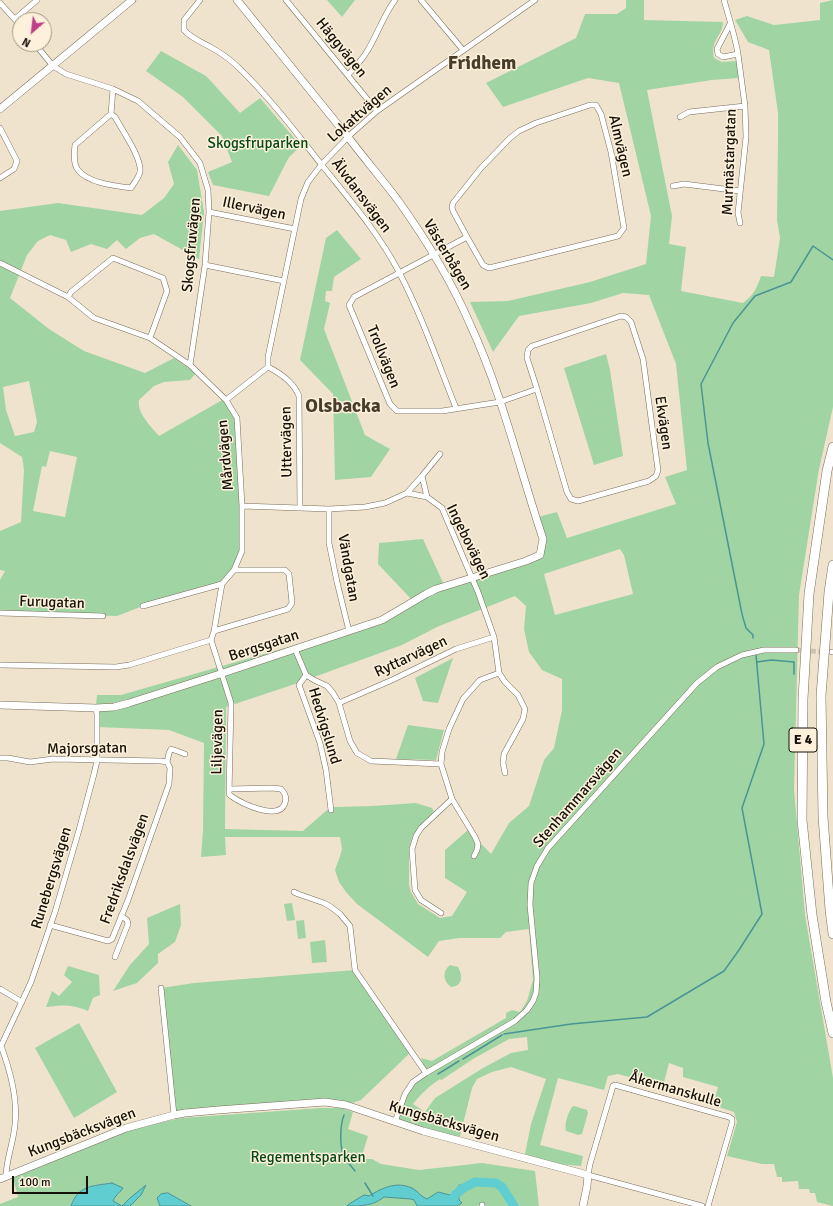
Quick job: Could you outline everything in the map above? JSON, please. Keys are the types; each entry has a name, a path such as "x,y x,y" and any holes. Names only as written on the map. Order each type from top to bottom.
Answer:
{"highway":[{"name":"E 4","path":"833,447 827,471 809,594 803,699 802,820 812,914 826,1002 833,1033"},
{"name":"E 4","path":"833,565 829,592 821,696 823,817 833,934"}],"street":[{"path":"23,12 37,0"},
{"path":"0,109 132,0"},
{"name":"Älvdansvägen","path":"200,0 184,20 184,30 190,37 214,49 238,66 263,93 359,211 388,252 399,273 418,312 456,408"},
{"name":"Västerbågen","path":"237,0 326,109 397,200 433,254 450,283 470,324 487,365 543,539 540,555 526,561"},
{"name":"Häggvägen","path":"286,0 377,111"},
{"path":"348,75 366,54 385,16 396,0"},
{"path":"421,0 463,50"},
{"name":"Lokattvägen","path":"268,367 268,357 301,199 308,182 322,164 348,137 377,111 534,0"},
{"name":"Murmästargatan","path":"724,0 736,43 745,106 746,137 738,212 740,223"},
{"path":"0,3 12,16"},
{"path":"730,24 717,50 718,54 723,57 738,54"},
{"path":"42,52 53,66"},
{"name":"Skogsfruvägen","path":"53,66 70,76 114,89 138,101 180,137 200,164 208,190 209,212 205,265 190,365"},
{"path":"111,114 115,117 136,154 140,165 140,174 131,188 117,186 88,178 77,169 74,158 75,145 111,114 114,89"},
{"name":"Almvägen","path":"590,105 596,106 601,114 611,152 624,228 618,236 489,268 483,265 467,237 453,211 453,203 481,168 510,138 519,131 536,124 590,105"},
{"path":"680,117 689,112 745,106"},
{"path":"0,128 17,161 14,168 0,178"},
{"path":"673,186 684,184 740,191"},
{"name":"Illervägen","path":"209,212 295,229"},
{"path":"433,254 467,237"},
{"name":"Trollvägen","path":"433,254 354,297 349,305 390,404 397,411 442,411 500,402"},
{"path":"68,297 71,292 113,258 163,278 167,292 150,338"},
{"name":"Mårdvägen","path":"0,263 68,297 94,318 150,338 190,365 226,400 237,418 242,506 242,550 234,570 222,584"},
{"path":"205,265 284,281"},
{"name":"Ekvägen","path":"621,316 626,317 631,322 643,359 658,470 656,476 649,481 578,501 571,499 567,492 537,390 528,358 528,350 532,346 621,316"},
{"path":"226,400 268,367"},
{"name":"Uttervägen","path":"268,367 277,371 296,389 299,396 300,508"},
{"path":"500,402 537,390"},
{"path":"242,506 329,509 365,507 384,503 407,493 440,454"},
{"path":"422,476 427,497"},
{"name":"Ingebovägen","path":"407,493 427,497 442,508 472,577 494,637 499,673"},
{"name":"Vändgatan","path":"329,509 329,543 349,631"},
{"name":"Bergsgatan","path":"0,705 96,708 123,705 382,620 436,589 526,561"},
{"path":"214,631 288,609 292,603 289,574 285,570 234,570"},
{"path":"143,606 222,584 214,631 211,640 222,673"},
{"name":"Furugatan","path":"0,613 103,616"},
{"name":"Ryttarvägen","path":"339,703 392,680 456,649 494,637"},
{"path":"0,665 116,667 129,665 211,640"},
{"path":"295,649 306,675 327,686 333,692 339,703 350,741 357,753 371,761 441,764"},
{"name":"Stenhammarsvägen","path":"394,1122 405,1094 413,1082 515,1021 534,1001 537,978 530,905 531,883 537,866 548,848 697,683 717,666 742,655 764,650 796,650"},
{"name":"Liljevägen","path":"222,673 231,703 230,789 231,796 248,806 271,811 280,810 287,800 285,793 281,789 230,789"},
{"path":"474,856 478,844 452,799 441,764 442,752 448,729 463,698 480,680 499,673 505,682 518,695 525,709 523,719 504,754 503,763 505,773"},
{"name":"Hedvigslund","path":"306,675 299,685 320,743 326,770 331,810"},
{"name":"Runebergsvägen","path":"1,1046 32,982 79,830 97,761 96,708"},
{"path":"167,762 171,749 185,754"},
{"name":"Majorsgatan","path":"0,758 30,762 53,760 131,760 167,762"},
{"name":"Fredriksdalsvägen","path":"50,925 108,941 112,939 128,900 169,784 170,768 167,762"},
{"path":"441,913 421,900 415,890 412,849 416,836 421,828 452,799"},
{"path":"294,892 324,903 345,919 350,926 355,970 426,1073"},
{"path":"115,958 128,924 127,920 121,916"},
{"path":"161,988 174,1115"},
{"path":"0,989 22,1002"},
{"path":"1,1046 8,1063 16,1106 15,1123 6,1173 7,1176"},
{"name":"Åkermanskulle","path":"588,1175 605,1111 612,1088 615,1085 732,1119 708,1206"},
{"name":"Kungsbäcksvägen","path":"0,1179 126,1128 174,1115 218,1110 325,1102 346,1106 423,1131 702,1206"},
{"path":"582,1206 588,1175"}],"green space":[{"path":"327,0 355,0 342,17"},
{"path":"626,0 644,0 644,20 723,22 721,31 714,46 714,58 722,62 737,61 739,78 712,80 647,90 672,216 669,244 686,247 681,291 743,303 754,291 761,276 774,277 780,238 777,220 778,113 769,50 748,42 735,20 747,16 774,25 820,20 820,3 833,0 833,407 819,469 799,595 794,789 805,915 833,1078 833,1206 817,1202 815,1193 810,1193 809,1189 799,1189 798,1181 782,1182 782,1177 777,1177 774,1164 762,1164 727,1156 737,1122 734,1112 713,1105 718,1087 683,1077 683,1068 669,1063 663,1086 618,1074 608,1076 604,1090 558,1078 540,1145 583,1156 581,1166 557,1164 525,1154 531,1124 546,1079 511,1067 492,1072 477,1079 472,1088 460,1136 451,1138 395,1122 413,1082 426,1073 421,1058 432,1061 506,1018 506,1013 512,1010 520,1012 527,1001 533,980 529,929 506,932 500,938 459,938 439,941 428,957 357,904 346,892 339,882 335,870 342,849 340,837 225,837 226,855 201,857 203,830 204,743 169,730 97,727 95,715 97,695 121,695 382,620 412,600 378,564 379,543 423,539 445,587 538,553 541,540 534,518 557,512 567,538 676,504 665,477 687,470 676,364 649,295 623,293 591,303 519,316 493,352 470,302 508,301 590,282 646,264 651,216 619,83 588,78 503,107 486,83 576,38 585,14 617,14 626,8","holes":["620,549 624,555 633,594 555,615 544,574","515,596 526,606 524,629 529,652 542,670 562,679 562,710 554,748 544,760 529,806 509,823 491,854 468,830 445,850 445,878 467,892 452,916 440,918 418,904 409,885 409,848 411,841 413,835 434,811 432,808 416,803 335,807 327,810 303,831 225,829 226,707 295,684 402,645 437,627","527,1037 528,1050 511,1053 483,1068 435,1098 425,1112 413,1104 425,1090 440,1079 443,1079 473,1059 509,1039"]},
{"name":"Skogsfruparken","path":"161,51 206,76 240,113 260,98 301,146 289,157 269,196 213,185 208,172 232,162 222,136 183,97 146,71"},
{"path":"178,145 197,170 204,212 199,259 154,234 140,238 126,249 117,240 107,249 91,244 71,252 66,240 50,235 38,241 27,255 10,298 49,329 84,351 145,373 174,358 196,373 190,380 164,382 154,386 139,400 142,415 159,436 224,399 237,418 242,551 238,560 222,584 143,606 117,616 0,613 0,580 5,571 0,570 0,531 21,522 24,470 22,457 0,443 0,211 58,203 142,215 164,198 174,184 168,162","holes":["29,381 37,422 34,432 15,436 6,410 3,387","50,451 77,457 65,517 33,511 42,466 46,467"]},
{"path":"337,230 361,259 334,277 332,291 326,291 325,301 330,303 324,329 365,435 390,449 371,477 335,480 333,394 300,360 326,238"},
{"path":"606,354 610,370 623,456 594,465 564,368"},
{"path":"453,658 438,703 423,701 415,678"},
{"path":"408,725 444,730 436,760 396,759"},
{"path":"292,903 295,920 287,921 284,904"},
{"path":"180,904 181,925 175,942 158,954 158,963 137,983 113,991 130,965 149,944 147,918"},
{"path":"304,920 306,938 298,939 296,921"},
{"path":"325,940 327,962 312,963 310,942"},
{"path":"450,965 458,967 461,974 460,983 451,987 446,982 444,976 447,967"},
{"path":"68,966 99,975 100,995 93,998 88,1011 77,1007 67,1006 46,1007 52,991 59,996 72,982 64,975"},
{"path":"355,970 411,1052 361,1100 346,1105 325,1102 174,1115 161,988 194,983"},
{"path":"79,1023 117,1092 74,1118 35,1048"},
{"path":"574,1106 587,1110 588,1113 582,1134 578,1135 566,1131 568,1115"},
{"name":"Regementsparken","path":"321,1108 341,1108 353,1112 348,1129 368,1136 361,1159 372,1159 381,1164 419,1170 482,1163 535,1171 539,1206 191,1206 168,1193 157,1198 160,1206 130,1206 141,1195 130,1198 122,1206 113,1201 115,1196 120,1193 112,1183 93,1186 82,1190 74,1199 71,1206 0,1206 0,1204 18,1197 13,1178 127,1130 181,1118"}],"water":[{"path":"112,1183 123,1188 113,1201 122,1206 71,1206 74,1199 82,1190 93,1186"},
{"path":"146,1185 141,1195 130,1206 122,1206"},
{"path":"400,1185 412,1188 427,1199 438,1192 450,1195 460,1185 463,1190 459,1200 462,1203 457,1206 417,1206 414,1200 411,1199 384,1197 371,1204 362,1206 347,1206 364,1195 369,1196 389,1186"},
{"path":"168,1193 191,1206 160,1206 157,1198 161,1194"}],"waterway":[{"path":"753,638 753,635 746,628 742,614 708,443 701,384 733,323 755,296 791,282 813,246 833,260"},
{"path":"504,1034 571,1024 647,1017 724,971 739,950 762,914 742,808 764,744 756,655"},
{"path":"757,662 771,660 794,662 794,674"},
{"path":"463,1059 502,1035"},
{"path":"438,1074 459,1061"},
{"path":"344,1115 341,1131 342,1149 345,1158 355,1171"},
{"path":"454,1196 462,1189 475,1182 496,1183 502,1187 514,1206"},
{"path":"365,1183 373,1196"}],"tunnel":[{"path":"796,650 825,652"}],"district":[{"name":"Fridhem","path":"482,64"},
{"name":"Olsbacka","path":"343,407"}]}
